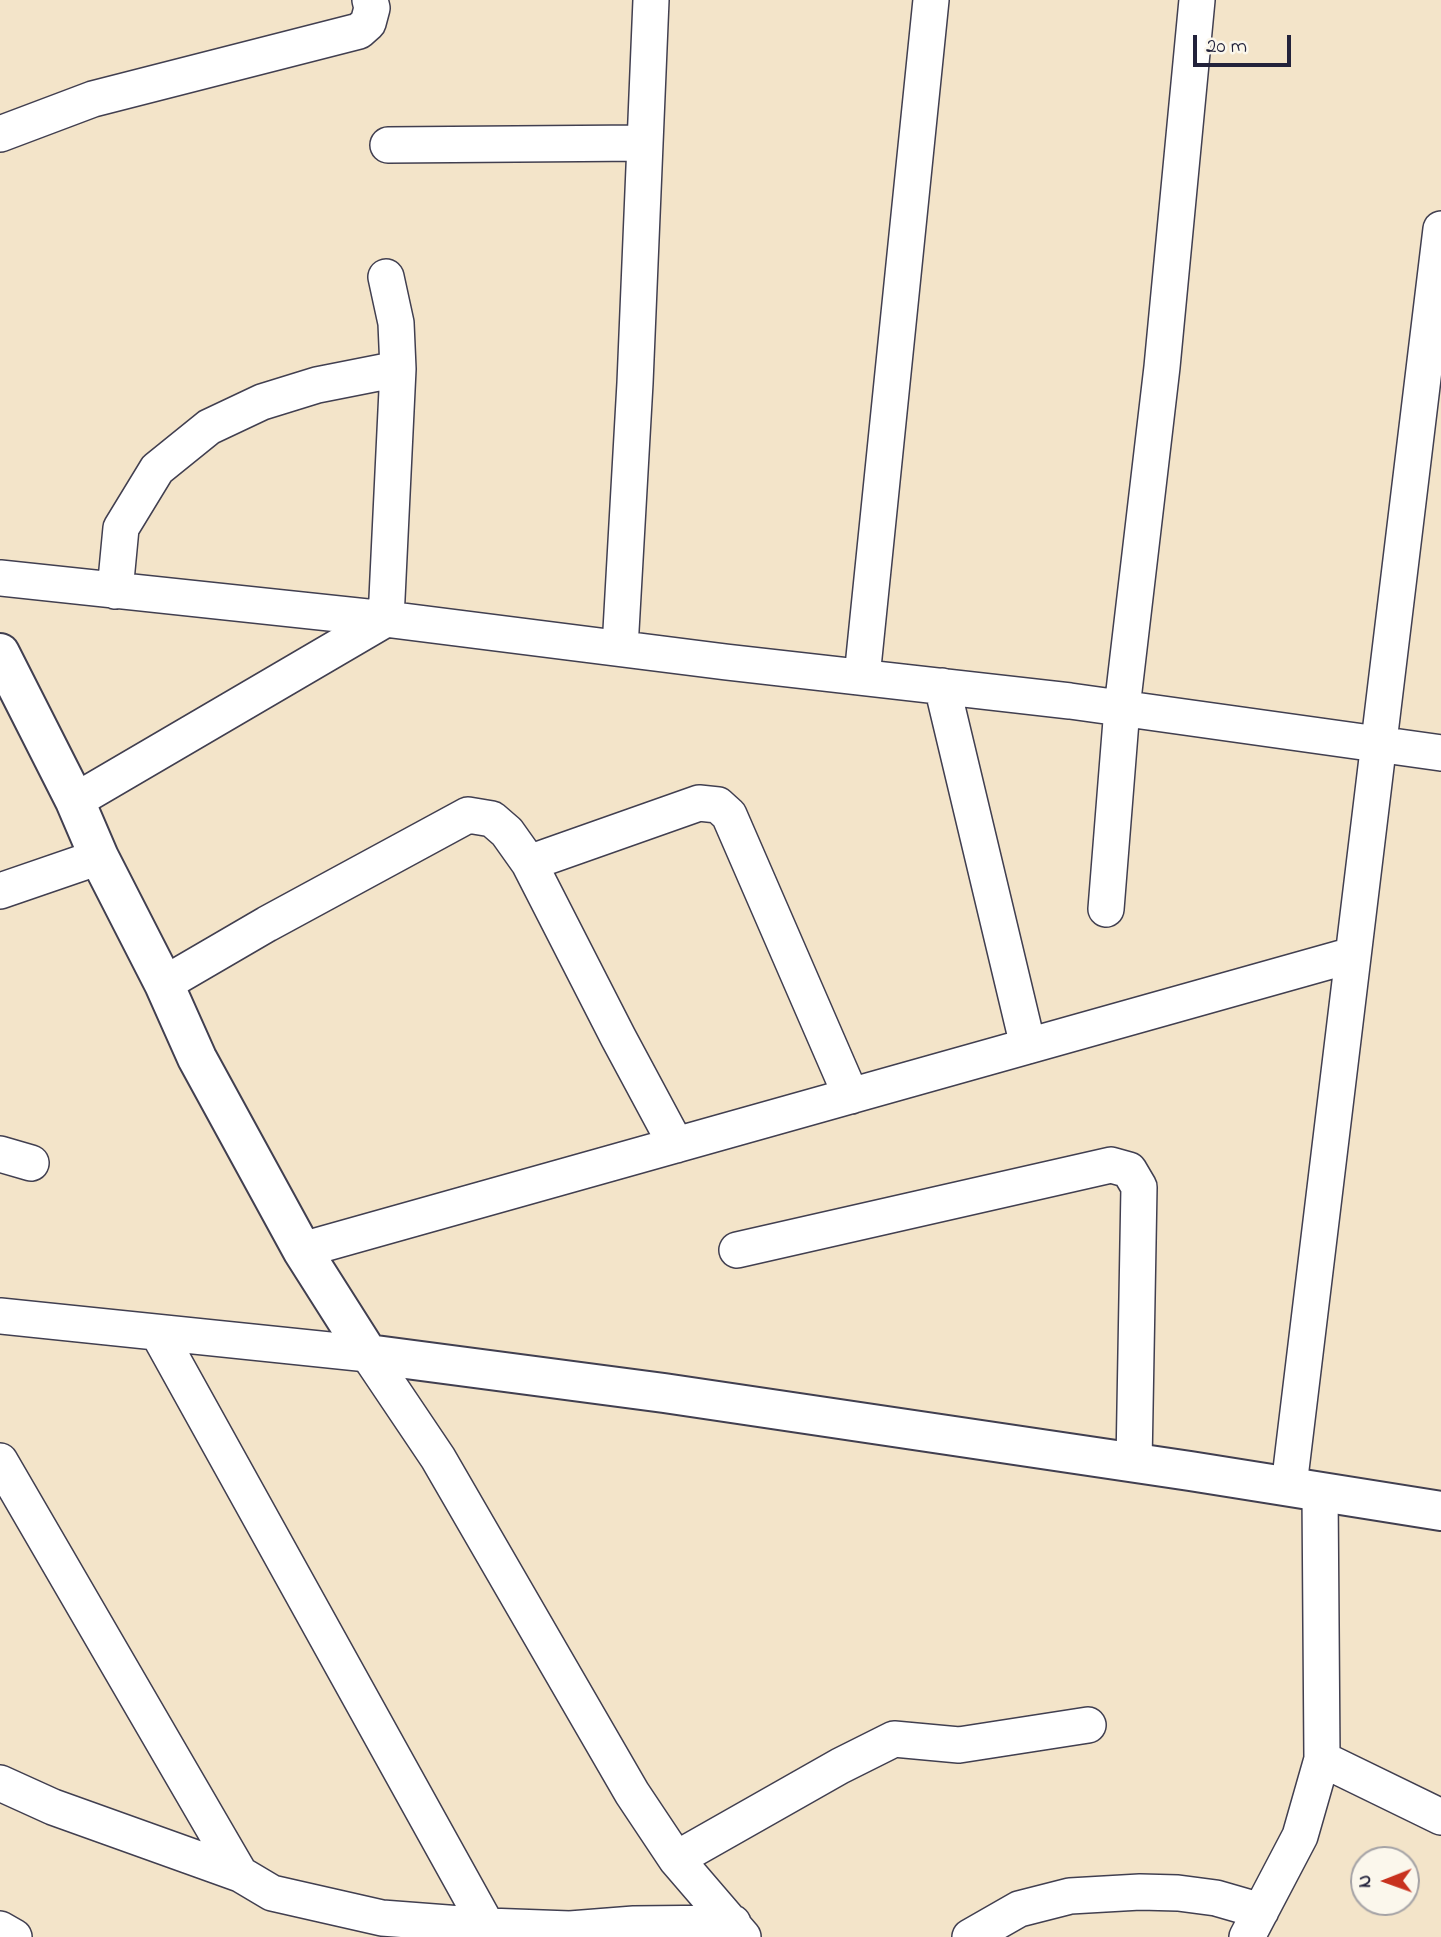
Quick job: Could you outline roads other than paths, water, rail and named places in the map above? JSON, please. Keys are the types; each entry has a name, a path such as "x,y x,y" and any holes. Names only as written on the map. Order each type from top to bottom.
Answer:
{"street":[{"path":"0,134 93,99 359,31 368,23 372,8 370,0"},
{"path":"620,648 651,0"},
{"path":"862,677 931,0"},
{"path":"1106,909 1122,708 1162,367 1197,0"},
{"path":"388,145 644,142"},
{"path":"970,1937 1019,1909 1070,1896 1140,1892 1178,1892 1216,1898 1254,1924 1300,1836 1322,1759 1304,1489 1352,955 1441,229"},
{"path":"386,277 396,323 398,369 386,619"},
{"path":"115,591 121,528 157,469 209,427 262,402 306,388 398,369"},
{"path":"0,578 386,619 942,686 1122,708 1441,753"},
{"path":"75,801 386,619"},
{"path":"0,653 75,801 99,857 164,984 197,1058 302,1250 438,1458 632,1793 676,1859 738,1930"},
{"path":"942,686 1028,1046"},
{"path":"529,863 699,803 718,805 729,815 851,1096"},
{"path":"164,984 267,924 468,815 492,820 507,832 529,863 676,1145"},
{"path":"0,891 99,857"},
{"path":"302,1250 1352,955"},
{"path":"737,1251 1111,1165 1129,1170 1139,1186 1134,1463"},
{"path":"0,1316 369,1354 664,1393 1441,1511"},
{"path":"158,1333 487,1926"},
{"path":"0,1461 240,1874"},
{"path":"676,1859 840,1766 894,1739 959,1745 1088,1725"},
{"path":"1322,1759 1441,1817"},
{"path":"0,1783 53,1807 240,1874 272,1893 382,1919 568,1933 634,1924 738,1930"},
{"path":"0,1929 14,1937"}]}
